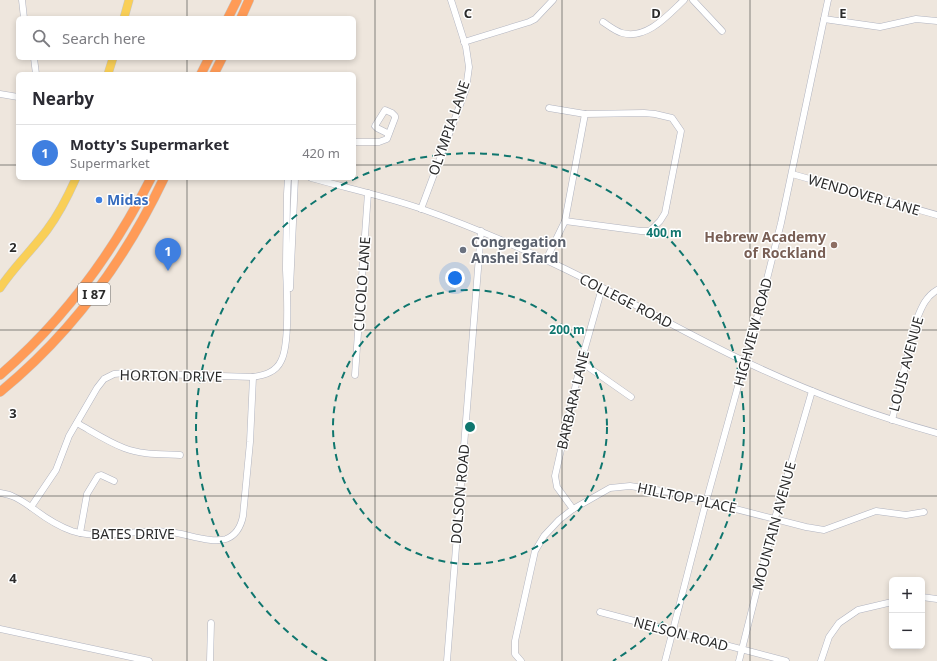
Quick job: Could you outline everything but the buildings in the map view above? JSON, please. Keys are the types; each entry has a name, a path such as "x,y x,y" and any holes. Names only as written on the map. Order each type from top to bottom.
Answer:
{"highway":[{"path":"229,16 237,0"},
{"path":"242,16 249,0"},
{"path":"202,72 208,60"},
{"path":"215,72 221,60"},
{"name":"I 87","path":"0,375 39,338 80,291 115,241 150,180"},
{"name":"I 87","path":"0,392 49,347 90,299 126,248 147,212 163,180"}],"main road":[{"path":"125,16 129,0"},
{"path":"109,72 112,60"},
{"path":"0,288 60,212 75,180"}],"street":[{"path":"22,0 24,16"},
{"name":"OLYMPIA LANE","path":"421,209 466,89 469,67 464,42 451,0"},
{"path":"464,42 529,22 535,19 554,0"},
{"path":"603,22 622,33 630,34 640,32 654,27 684,0"},
{"path":"693,0 722,31"},
{"name":"HIGHVIEW ROAD","path":"664,661 776,244 828,0"},
{"path":"824,19 880,27 916,19 937,21"},
{"path":"34,60 36,72"},
{"path":"0,94 16,97"},
{"path":"549,108 585,114 655,114 672,118 681,131 665,212 660,221 650,231 565,221"},
{"path":"546,260 565,221 585,114"},
{"path":"356,142 382,141 387,139 389,134"},
{"name":"WENDOVER LANE","path":"792,174 937,215"},
{"name":"HORTON DRIVE","path":"31,507 56,470 70,436 97,388 104,379 114,374 125,373 254,377 273,371 281,362 285,349 287,311 288,180"},
{"name":"HORTON DRIVE","path":"287,311 291,280 295,180"},
{"name":"COLLEGE ROAD","path":"328,180 421,209 480,231 546,260 745,362 812,391 892,420 937,433"},
{"name":"CUCOLO LANE","path":"355,375 368,193"},
{"name":"DOLSON ROAD","path":"447,661 480,231"},
{"name":"BARBARA LANE","path":"573,509 557,487 555,476 581,362 602,288"},
{"name":"LOUIS AVENUE","path":"892,420 916,321 927,298 937,290"},
{"path":"581,362 631,397"},
{"name":"BATES DRIVE","path":"0,493 12,496 60,526 80,533 98,535 156,531 216,540 226,539 235,534 241,527 243,516 254,377"},
{"name":"MOUNTAIN AVENUE","path":"739,661 775,518 812,391"},
{"path":"77,423 126,449 180,456"},
{"path":"80,533 88,494 98,476 100,474 114,481"},
{"name":"HILLTOP PLACE","path":"521,661 515,654 515,641 536,551 544,536 559,520 573,509 610,488 630,486 669,492 806,527 824,530 876,511 906,515 924,512"},
{"path":"925,597 937,599"},
{"path":"821,661 829,637 838,623 858,610 889,603"},
{"name":"NELSON ROAD","path":"600,612 786,661"},
{"path":"210,661 211,623"},
{"path":"0,629 149,661"}],"place":[{"name":"Midas","path":"99,200"},
{"name":"Hebrew Academy of Rockland","path":"834,245"},
{"name":"Congregation Anshei Sfard","path":"463,250"},
{"name":"Motty's Supermarket","path":"168,271"}]}
